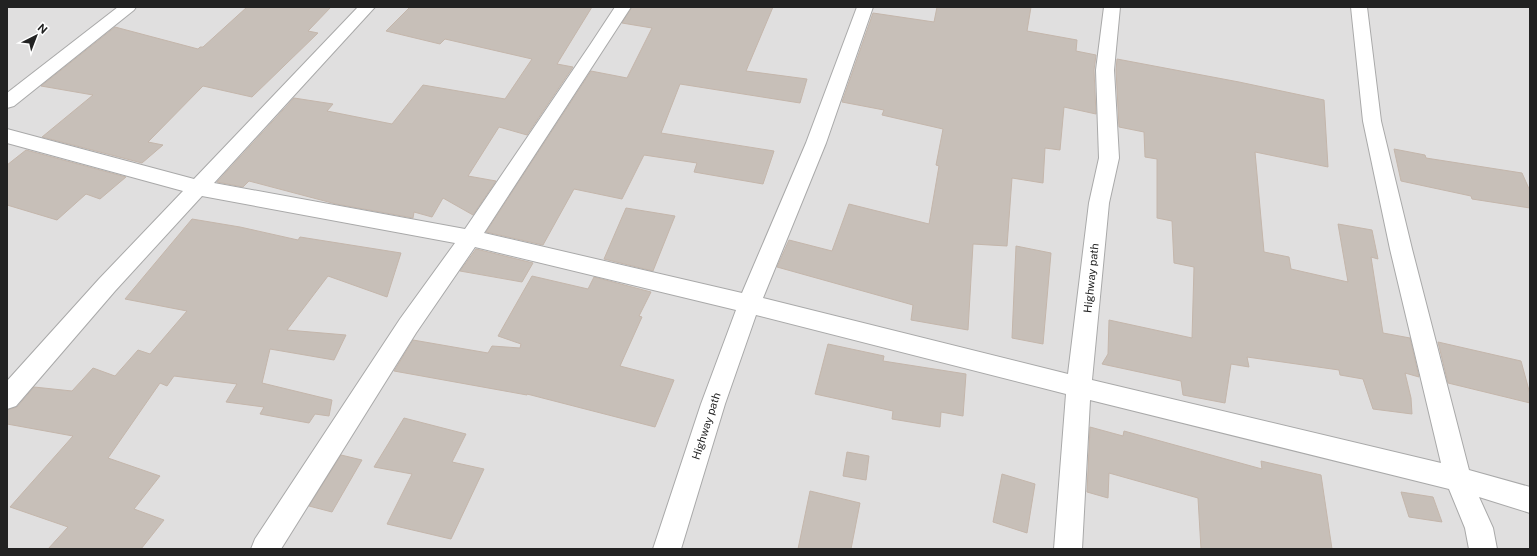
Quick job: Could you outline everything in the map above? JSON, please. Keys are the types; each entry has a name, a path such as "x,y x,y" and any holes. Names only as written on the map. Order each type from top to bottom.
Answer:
{"street":[{"path":"7,102 128,7"},
{"path":"7,398 107,285 367,7"},
{"path":"265,549 408,326 470,238 526,151 598,47 622,7"},
{"name":"Highway path","path":"667,549 713,404 749,304 816,143 865,7"},
{"name":"Highway path","path":"1068,549 1079,387 1099,203 1109,158 1105,70 1112,7"},
{"path":"1358,7 1361,14 1372,121 1401,250 1458,479 1479,528 1483,549"},
{"path":"7,136 199,188 470,238 749,304 1079,387 1458,479 1530,500"}],"shaded area":[{"path":"7,7 1530,7 1530,549 7,549"}],"building":[{"path":"247,7 331,7 308,31 318,33 252,97 203,86 148,142 163,145 142,163 42,137 93,95 41,86 115,27 198,49 203,47"},
{"path":"410,7 592,7 557,64 573,67 527,135 499,127 468,176 496,181 473,215 443,198 432,217 414,212 413,218 336,204 249,181 243,187 217,182 294,98 333,104 327,111 392,124 423,85 505,99 532,59 445,39 440,44 386,31"},
{"path":"632,7 773,7 746,71 807,79 800,103 680,84 661,133 774,151 763,184 694,172 697,163 644,155 622,199 574,189 543,245 486,232 591,71 627,78 652,28 622,23"},
{"path":"937,7 1031,7 1027,31 1077,40 1076,51 1096,55 1094,70 1096,114 1064,107 1060,150 1045,148 1043,183 1012,178 1007,246 973,244 968,330 911,320 913,305 777,267 789,240 832,251 849,204 929,224 939,166 936,165 943,129 882,115 884,110 842,102 873,13 934,22"},
{"path":"1117,59 1324,100 1328,167 1255,152 1264,252 1289,257 1291,269 1348,282 1338,224 1372,230 1378,259 1371,257 1383,333 1410,338 1419,377 1405,373 1411,398 1412,414 1373,409 1363,379 1340,375 1339,370 1247,357 1249,367 1231,364 1225,403 1183,395 1181,381 1102,364 1108,354 1109,320 1192,338 1194,267 1174,263 1172,221 1157,218 1157,159 1145,157 1144,132 1119,127 1116,70"},
{"path":"1394,149 1425,155 1426,158 1522,173 1530,191 1530,208 1472,199 1471,196 1401,181"},
{"path":"26,150 126,177 100,199 86,194 57,220 7,205 7,165"},
{"path":"626,208 675,216 653,271 604,259"},
{"path":"192,219 240,227 298,240 300,237 401,253 387,297 328,276 287,330 346,335 334,360 270,349 262,383 332,400 329,416 315,414 309,423 260,414 264,407 226,402 237,384 174,376 167,386 160,383 108,458 160,476 134,509 164,520 141,549 48,549 68,527 10,507 73,436 7,424 7,410 17,407 34,387 72,391 93,368 115,376 138,350 150,354 187,311 125,299"},
{"path":"1016,246 1051,253 1043,344 1012,338"},
{"path":"476,249 533,263 522,282 460,271"},
{"path":"532,276 588,289 594,277 651,292 639,316 642,317 620,366 674,380 655,427 527,394 394,371 413,340 488,353 492,346 520,348 521,344 498,336"},
{"path":"1438,342 1521,361 1530,394 1530,403 1448,383"},
{"path":"828,344 884,356 883,361 966,374 963,416 941,412 940,427 892,419 893,411 815,394"},
{"path":"404,418 466,434 452,462 484,469 451,539 387,524 412,474 374,467"},
{"path":"1090,427 1123,436 1124,431 1262,469 1261,461 1321,475 1332,549 1201,549 1198,498 1109,473 1108,498 1087,492"},
{"path":"847,452 869,456 866,480 843,476"},
{"path":"341,455 362,460 332,512 309,506"},
{"path":"1002,474 1035,484 1027,533 993,522"},
{"path":"810,491 860,503 851,549 798,549"},
{"path":"1401,492 1433,497 1442,522 1409,517"}]}
